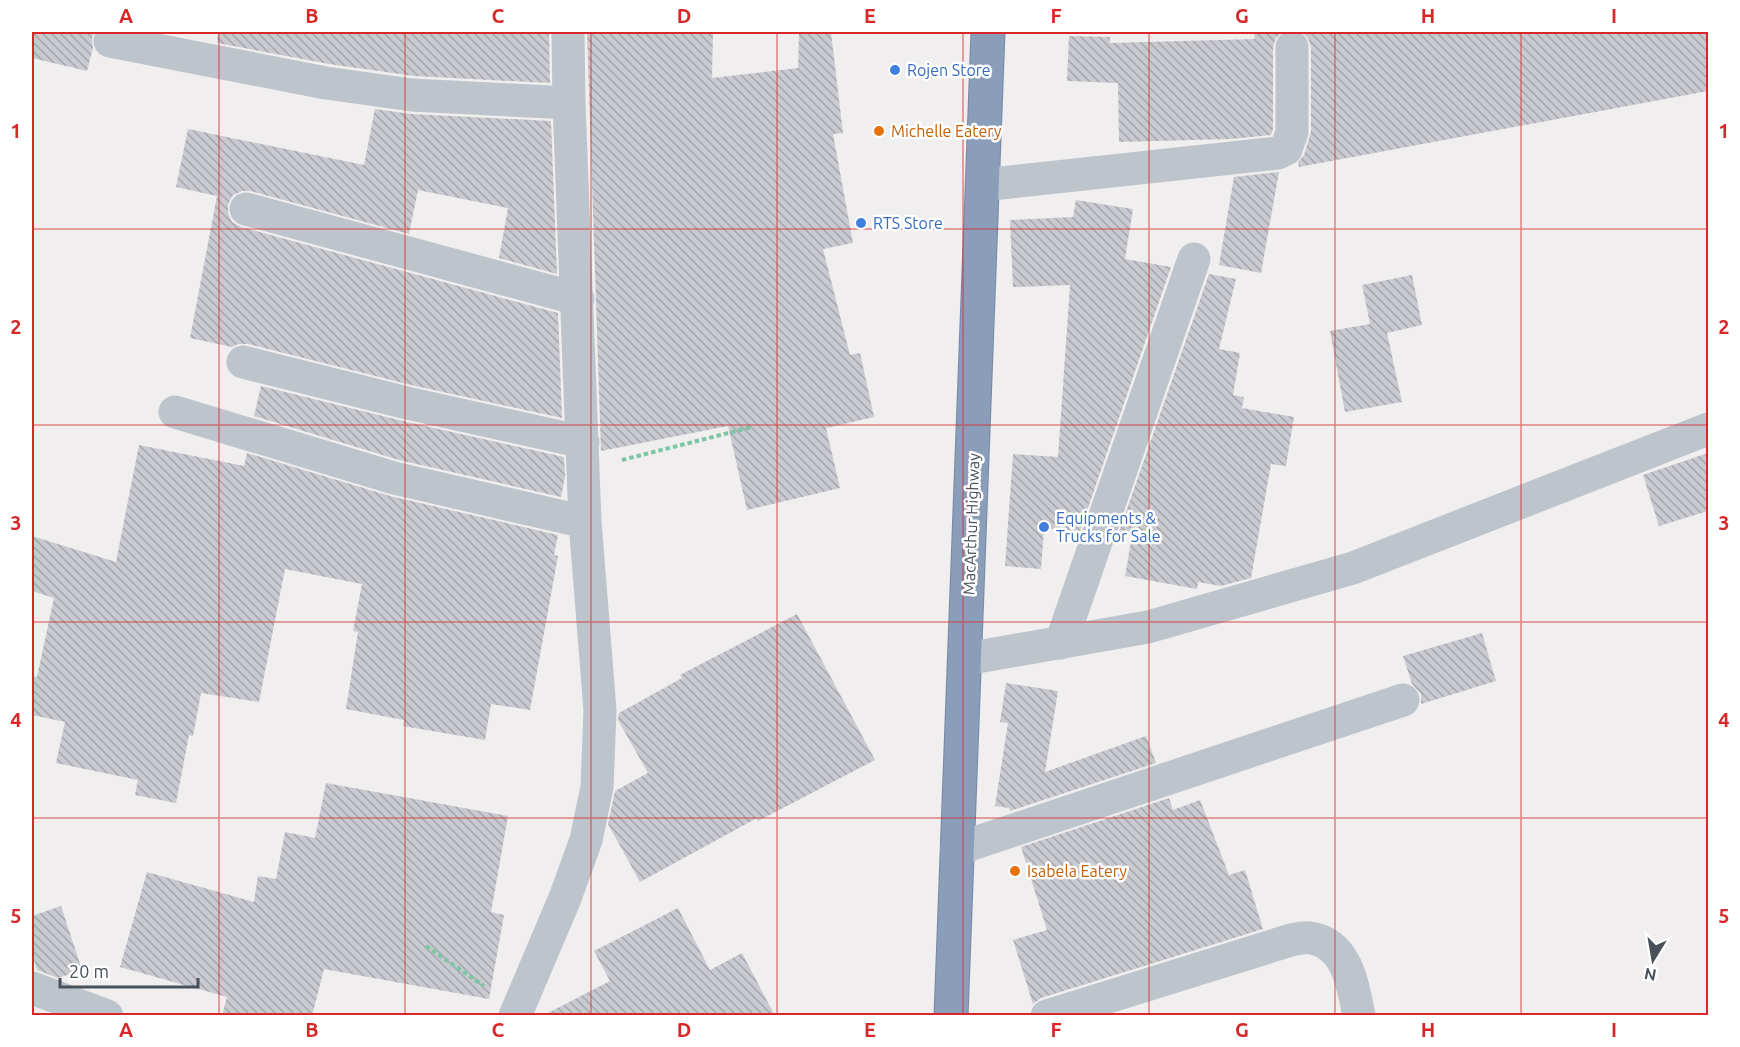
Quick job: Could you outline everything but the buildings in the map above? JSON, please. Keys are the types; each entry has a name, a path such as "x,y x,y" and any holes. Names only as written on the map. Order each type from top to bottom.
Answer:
{"highway":[{"name":"MacArthur Highway","path":"951,1016 988,32"}],"street":[{"path":"516,1012 565,898 586,840 597,787 600,710 585,522 568,32"},
{"path":"110,41 326,83 412,95 569,103"},
{"path":"983,185 1278,153 1286,149 1292,132 1292,47"},
{"path":"246,209 578,299"},
{"path":"1061,643 1194,259"},
{"path":"243,362 407,403 584,455"},
{"path":"175,412 394,478 585,522"},
{"path":"966,659 1148,627 1353,568 1708,429"},
{"path":"957,849 1403,700"},
{"path":"1047,1016 1291,940 1309,938 1336,950 1353,983 1359,1016"},
{"path":"32,988 106,1016"}],"path":[{"path":"584,455 752,428"},
{"path":"426,946 516,1012"}],"place":[{"name":"Rojen Store","path":"895,70"},
{"name":"Michelle Eatery","path":"879,131"},
{"name":"RTS Store","path":"861,223"},
{"name":"Equipments & Trucks for Sale","path":"1044,527"},
{"name":"Isabela Eatery","path":"1015,871"}]}
